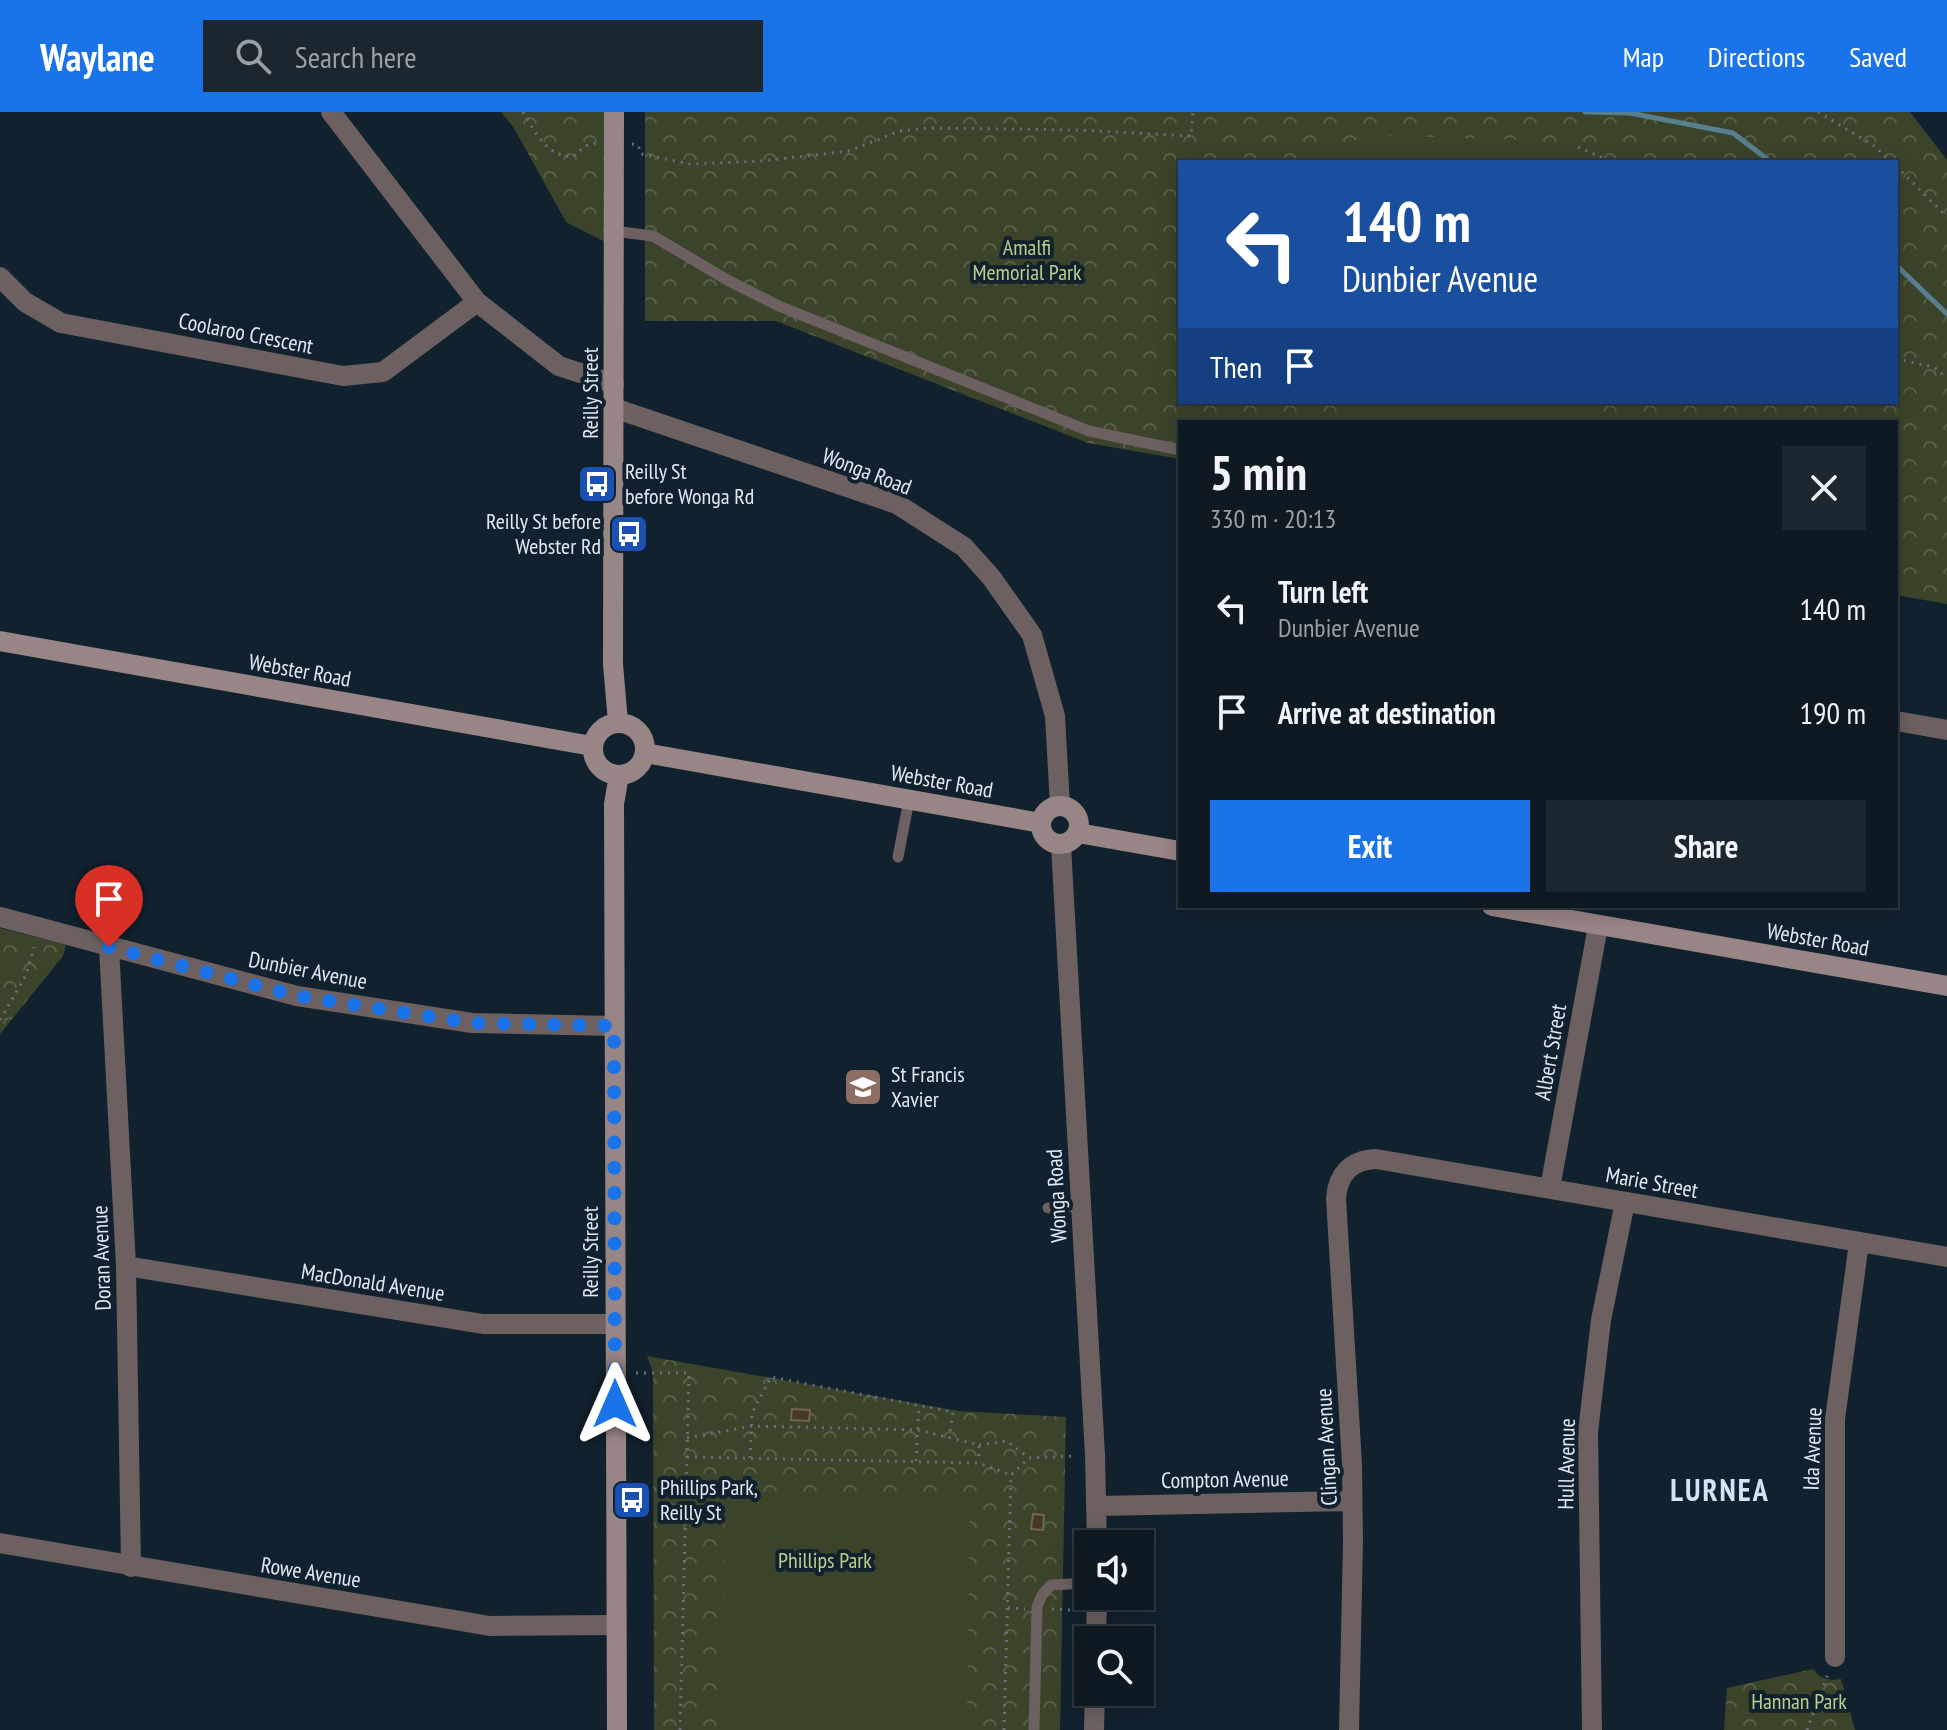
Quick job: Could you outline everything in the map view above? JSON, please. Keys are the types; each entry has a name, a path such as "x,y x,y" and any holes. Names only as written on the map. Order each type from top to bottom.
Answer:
{"main road":[{"name":"Reilly Street","path":"614,119 613,664 618,722"},
{"name":"Webster Road","path":"0,641 592,746"},
{"path":"618,722 627,723 641,735 645,753 636,769 619,775 610,774 596,763 592,746 601,729 618,722"},
{"name":"Webster Road","path":"645,753 1041,823"},
{"name":"Reilly Street","path":"617,1730 614,804 619,775"},
{"path":"1070,839 1079,820 1076,815 1067,807 1049,809 1041,823 1041,830 1048,841 1070,839 1178,851"},
{"name":"Webster Road","path":"1503,908 1947,986"}],"street":[{"path":"331,112 477,302 559,366 614,384"},
{"name":"Coolaroo Crescent","path":"0,277 25,302 61,323 343,376 383,372 477,302"},
{"name":"Wonga Road","path":"614,408 897,504 964,547 991,577 1032,635 1055,716 1060,806"},
{"path":"1898,721 1947,730"},
{"name":"Wonga Road","path":"1070,839 1080,1206 1097,1530"},
{"name":"Dunbier Avenue","path":"0,917 297,996 472,1023 614,1026"},
{"name":"Albert Street","path":"1550,1188 1598,926"},
{"name":"Doran Avenue","path":"109,947 126,1266 131,1567"},
{"name":"Marie Street","path":"1350,1166 1363,1160 1376,1159 1947,1257"},
{"name":"Clingan Avenue","path":"1349,1730 1352,1501 1336,1198 1340,1178 1350,1166"},
{"name":"Hull Avenue","path":"1592,1730 1588,1432 1601,1320 1625,1202"},
{"name":"Ida Avenue","path":"1835,1657 1835,1419 1859,1243"},
{"name":"MacDonald Avenue","path":"126,1266 483,1324 614,1324"},
{"name":"Compton Avenue","path":"1098,1506 1352,1501"},
{"name":"Rowe Avenue","path":"0,1543 490,1626 616,1625"},
{"path":"1094,1730 1095,1706"}],"lane":[{"path":"613,231 653,236 729,281 779,306 1089,431 1178,450"},
{"path":"898,857 909,800"},
{"path":"1048,1208 1080,1206"},
{"path":"1034,1730 1037,1607 1051,1585 1074,1584"}],"path":[{"path":"523,112 547,148 561,156 573,157 585,146 598,142"},
{"path":"638,145 641,154 690,164 715,164 849,151 900,131 928,128 1075,130 1191,136 1193,112"},
{"path":"1818,112 1873,145 1890,160"},
{"path":"1578,147 1607,160"},
{"path":"1898,168 1947,217"},
{"path":"1898,359 1934,367 1947,378"},
{"path":"0,1020 26,975 39,927"},
{"path":"636,1372 689,1373 680,1730"},
{"path":"750,1458 752,1413 771,1377 953,1412 949,1438"},
{"path":"916,1461 919,1405"},
{"path":"687,1438 752,1426 918,1430 979,1445 1007,1441 1029,1458 1095,1455"},
{"path":"979,1445 979,1463"},
{"path":"687,1457 979,1463 1011,1475"},
{"path":"1004,1730 1011,1475 1029,1458"},
{"path":"1807,1730 1835,1657"}],"green space":[{"path":"501,112 606,112 605,242 566,222 514,128"},
{"name":"Amalfi Memorial Park","path":"645,112 1910,112 1947,160 1947,604 1898,595 1898,420 1178,420 1178,459 1088,443 776,321 645,321"},
{"path":"1374,135 1528,140 1570,151 1583,160 1312,160 1342,144"},
{"path":"1335,404 1588,404 1563,420 1371,420"},
{"path":"0,928 66,945 63,956 0,1034"},
{"name":"Phillips Park","path":"647,1356 959,1411 1066,1417 1060,1730 654,1730 653,1372"},
{"path":"725,1497 970,1501 967,1730 722,1730"},
{"name":"Hannan Park","path":"1813,1669 1825,1678 1841,1679 1855,1730 1724,1730 1727,1688"}],"building":[{"path":"792,1409 810,1410 809,1421 791,1420"},
{"path":"1033,1514 1044,1515 1043,1530 1031,1529"}],"waterway":[{"path":"1585,112 1630,113 1733,133 1768,160"},
{"path":"1898,267 1947,314"}],"place":[{"name":"Reilly St before Wonga Rd","path":"597,484"},
{"name":"Reilly St before Webster Rd","path":"629,534"},
{"name":"St Francis Xavier","path":"863,1087"},
{"name":"Phillips Park, Reilly St","path":"632,1500"}],"district":[{"name":"LURNEA","path":"1720,1491"}],"route":[{"path":"109,947 297,996 472,1023 614,1026 615,1404"}]}
